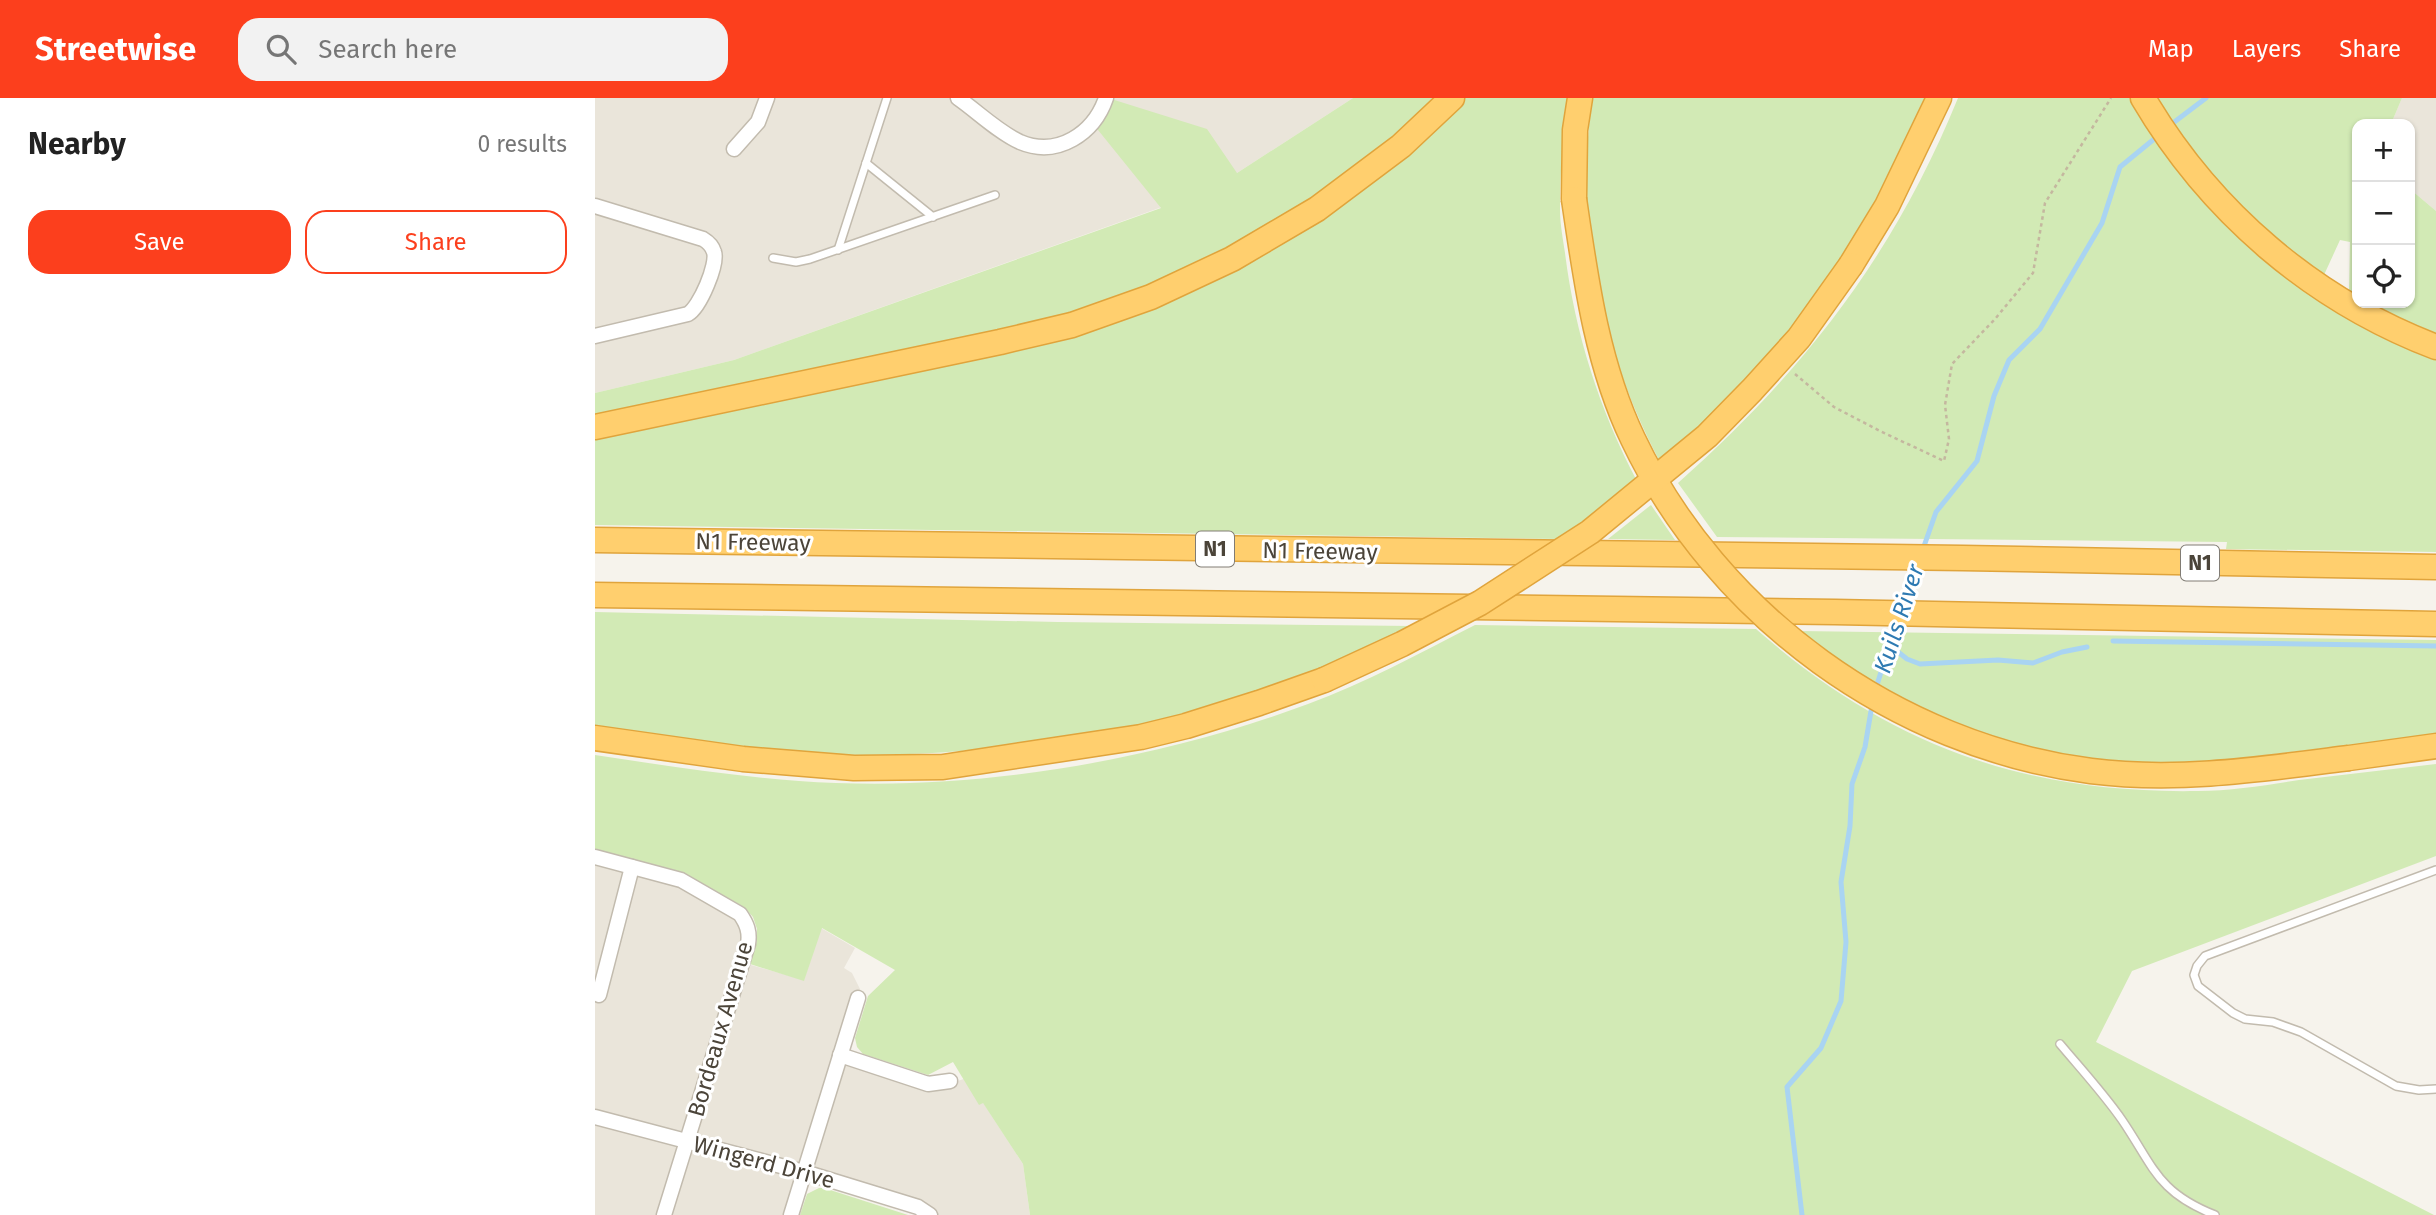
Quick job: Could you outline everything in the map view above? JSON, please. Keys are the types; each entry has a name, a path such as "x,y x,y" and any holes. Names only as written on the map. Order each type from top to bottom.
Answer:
{"highway":[{"path":"595,427 1000,342 1072,325 1151,297 1232,259 1317,209 1401,146 1453,98"},
{"path":"1580,98 1575,130 1574,199 1595,324 1606,368 1633,438 1670,506 1719,569 1771,623 1822,664 1878,697 1954,734 2052,765 2105,772 2178,776 2223,774 2436,746"},
{"path":"595,738 743,759 854,768 943,767 1142,737 1247,707 1324,680 1402,645 1480,603 1590,532 1707,436 1799,338 1851,265 1887,206 1939,98"},
{"path":"2143,98 2165,136 2201,180 2257,239 2290,266 2344,303 2404,335 2436,347"},
{"name":"N1 Freeway","path":"595,540 2436,567"},
{"path":"595,595 1968,614 2436,624"}],"street":[{"path":"734,149 758,122 767,98"},
{"path":"958,98 1020,142 1043,147 1063,144 1089,128 1106,98"},
{"path":"595,206 703,239 712,247 715,259 699,305 688,314 595,336"},
{"name":"Bordeaux Avenue","path":"595,857 681,880 731,908 746,922 749,934 664,1215"},
{"path":"599,995 632,867"},
{"path":"791,1215 858,998"},
{"path":"840,1055 927,1084 950,1081"},
{"name":"Wingerd Drive","path":"595,1117 804,1172 918,1207 930,1215"}],"lane":[{"path":"838,250 887,98"},
{"path":"866,163 933,217"},
{"path":"773,258 796,262 995,195"},
{"path":"2436,870 2206,956 2197,966 2194,975 2198,986 2209,997 2245,1019 2273,1022 2301,1032 2396,1086 2419,1090 2436,1089"},
{"path":"2060,1044 2121,1119 2158,1179 2175,1194 2215,1215"}],"path":[{"path":"1792,372 1834,407 1944,461 1949,439 1945,405 1952,364 1995,319 2033,273 2045,203 2111,98"}],"shaded area":[{"path":"595,98 1353,98 1237,173 1095,125 1162,207 734,360 595,393"},
{"path":"2402,98 2436,98 2436,211 2415,193 2415,119 2393,119"},
{"path":"595,857 681,879 741,914 744,963 804,980 821,928 855,948 844,968 852,973 861,991 841,1057 951,1083 967,1078 1023,1164 1030,1215 933,1215 807,1170 792,1215 595,1215"}],"green space":[{"path":"1108,98 1207,129 1237,173 1353,98 1436,98 1375,154 1331,186 1222,252 1125,296 1034,324 595,415 595,393 734,360 1161,208 1094,125"},
{"path":"1465,98 1567,98 1560,210 1569,283 1590,370 1611,426 1637,481 1559,539 595,525 595,435 1059,337 1402,157"},
{"path":"1592,98 1930,98 1844,260 1790,333 1695,432 1660,462 1622,375 1597,285 1587,192"},
{"path":"1958,98 2402,98 2393,119 2352,119 2352,293 2349,291 2350,242 2340,240 2324,275 2352,296 2352,308 2369,308 2436,357 2436,552 2226,549 2227,542 1717,537 1678,483 1766,398 1841,307 1875,259 1933,155"},
{"path":"2415,193 2436,211 2436,335 2379,308 2415,308"},
{"path":"1651,505 1675,540 1608,539"},
{"path":"595,612 1413,626 1283,684 1238,699 1117,729 995,748 871,755 809,754 690,742 595,727"},
{"path":"1475,625 1756,629 1856,704 1908,732 1961,755 2016,772 2074,783 2134,790 2211,791 2436,764 2436,856 2132,971 2096,1042 2434,1215 1030,1215 1023,1164 983,1103 979,1105 953,1062 928,1075 863,1054 857,1047 855,1038 868,996 895,970 822,928 804,981 750,964 757,941 757,929 753,917 744,907 682,872 595,849 595,755 745,776 836,783 955,781 1076,766 1195,740 1308,704 1371,677"},
{"path":"1799,631 2436,640 2436,734 2190,763 2153,764 2089,759 2000,739 1956,724 1874,684"},
{"path":"819,1188 908,1215 800,1215 807,1194"}],"waterway":[{"name":"Kuils River","path":"2169,126 2206,98"},
{"name":"Kuils River","path":"1923,549 1936,512 1977,461 1994,396 2009,360 2040,329 2102,223 2120,167 2159,135"},
{"name":"Kuils River","path":"1903,605 1917,565"},
{"name":"Kuils River","path":"1876,688 1897,621"},
{"path":"2113,641 2436,646"},
{"path":"1888,644 1907,659 1920,664 1998,660 2033,663 2062,652 2087,647"},
{"name":"Kuils River","path":"1802,1215 1787,1087 1821,1048 1841,1001 1846,942 1841,882 1850,826 1852,784 1865,747 1872,705"}]}
